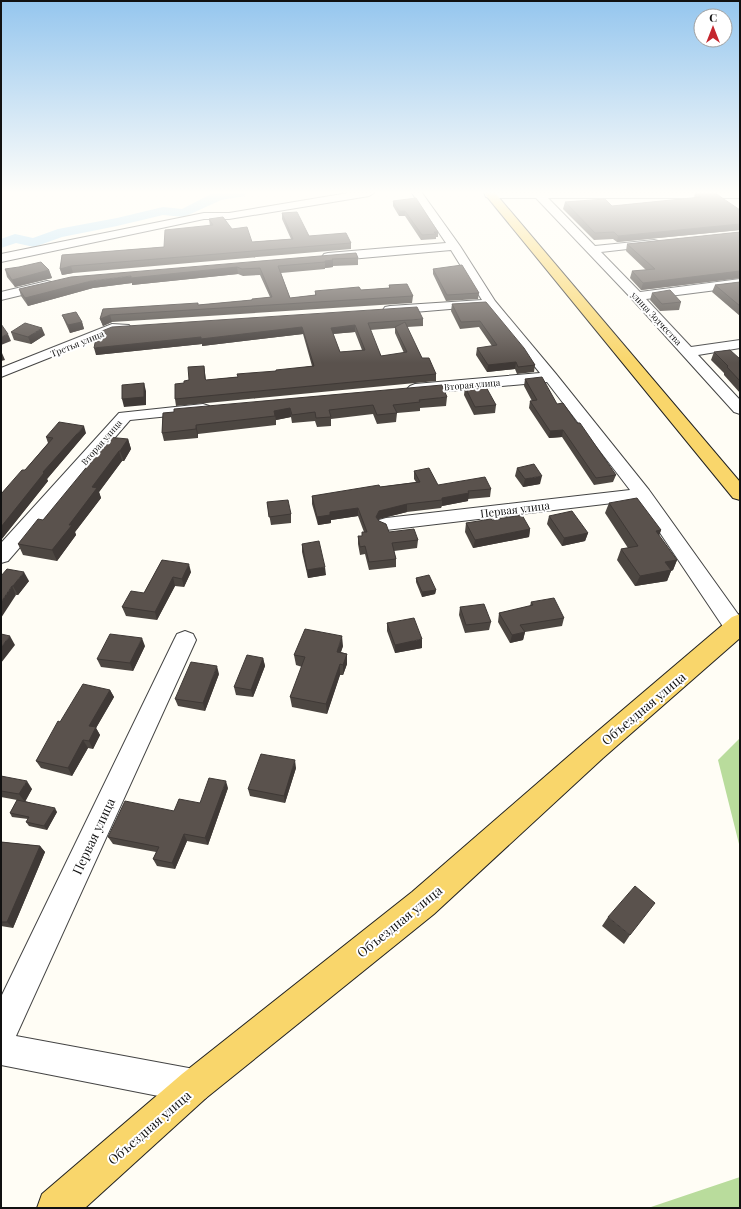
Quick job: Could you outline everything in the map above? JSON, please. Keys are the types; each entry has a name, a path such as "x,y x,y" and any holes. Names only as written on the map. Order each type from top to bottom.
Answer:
{"main road":[{"path":"537,249 739,495"},
{"name":"Объездная улица","path":"56,1208 194,1086 423,903 594,750 739,626"}],"street":[{"path":"1,258 42,249"},
{"path":"319,257 412,249"},
{"path":"456,249 490,303 551,376 643,494 739,626"},
{"path":"591,250 596,249"},
{"name":"улица Зодчества","path":"591,250 637,296 740,409"},
{"path":"1,296 58,282"},
{"path":"637,296 740,283"},
{"path":"380,310 490,303"},
{"name":"Третья улица","path":"1,373 112,328 136,327"},
{"path":"688,352 740,344"},
{"name":"Вторая улица","path":"401,390 551,376"},
{"name":"Вторая улица","path":"1,556 125,416 220,407"},
{"name":"Первая улица","path":"386,524 643,494"},
{"name":"Первая улица","path":"1,1032 185,640"},
{"path":"1,1049 194,1086"}],"green space":[{"path":"740,738 740,848 718,760"},
{"path":"740,1177 740,1208 648,1208"}],"building":[{"path":"133,249 273,249 71,266 60,269 62,255"},
{"path":"633,249 740,249 740,271 643,283 632,271 655,269"},
{"path":"356,253 358,258 332,259 333,260 325,262 278,266 290,298 316,295 315,291 359,287 361,290 390,288 389,285 407,284 413,296 110,315 100,319 103,309 198,303 198,305 272,297 260,268 242,269 237,267 91,281 25,298 19,289 71,277"},
{"path":"41,262 49,270 12,280 5,269 19,267"},
{"path":"462,265 479,293 447,295 433,269"},
{"path":"740,282 740,306 715,285"},
{"path":"670,290 681,302 662,304 652,293"},
{"path":"486,302 524,348 535,365 518,367 516,362 488,365 477,348 497,345 480,321 461,322 452,304"},
{"path":"417,307 423,319 368,323 381,356 407,352 395,327 405,322 422,358 429,358 436,374 175,399 175,384 184,383 184,381 189,380 188,367 204,366 206,380 238,377 237,374 314,366 302,327 201,339 201,337 94,348 97,333 112,327","holes":["355,325 365,350 340,352 331,328"]},
{"path":"76,312 82,322 68,325 62,315"},
{"path":"25,323 42,328 28,337 11,332"},
{"path":"1,324 8,334 1,337"},
{"path":"730,350 740,359 740,381 714,352"},
{"path":"542,377 557,404 563,403 577,423 580,423 616,475 596,478 563,430 550,431 530,401 537,400 525,379"},
{"path":"144,383 144,397 122,399 122,385"},
{"path":"442,385 447,397 393,405 397,413 377,415 373,405 329,410 331,417 316,418 315,412 292,415 290,408 274,411 275,416 196,425 196,429 162,433 163,413 174,412 174,409"},
{"path":"485,385 496,405 475,407 465,387"},
{"path":"59,422 84,426 43,472 44,473 1,527 1,494 22,470 25,470 53,438 46,437"},
{"path":"107,437 128,439 92,487 97,488 69,525 72,525 52,550 18,544 38,519 43,520 85,469"},
{"path":"534,464 542,476 525,479 517,468"},
{"path":"429,468 438,485 485,477 491,489 468,491 469,493 442,498 442,500 407,504 379,511 376,517 379,521 386,524 389,532 414,529 418,540 392,543 396,559 369,562 365,546 360,547 358,536 362,536 362,532 367,532 358,508 330,512 330,515 317,517 312,496 379,485 380,487 420,482 414,471"},
{"path":"637,498 661,530 656,531 677,560 665,562 671,570 640,576 621,549 638,546 609,503"},
{"path":"288,500 291,514 269,517 267,502"},
{"path":"572,511 588,533 564,538 549,516"},
{"path":"522,515 530,529 475,540 466,523 492,520"},
{"path":"319,541 325,567 307,570 302,544"},
{"path":"162,560 189,564 182,579 173,577 155,612 122,607 131,591 144,593"},
{"path":"7,569 24,572 1,602 1,576"},
{"path":"429,575 436,590 422,592 416,578"},
{"path":"554,598 564,618 520,625 525,632 512,635 499,613 533,605 531,602"},
{"path":"484,604 491,622 466,625 460,607"},
{"path":"414,618 422,639 395,645 387,623"},
{"path":"305,629 342,636 337,652 347,654 343,665 340,664 326,704 290,697 305,657 294,655"},
{"path":"1,634 10,636 1,647"},
{"path":"110,634 142,638 130,663 97,659"},
{"path":"247,655 263,658 251,690 234,687"},
{"path":"191,662 217,666 203,703 175,699"},
{"path":"83,684 110,690 89,726 96,727 89,741 83,740 68,768 36,761 58,721 60,722"},
{"path":"261,754 295,760 284,796 248,789"},
{"path":"1,776 27,781 19,794 1,791"},
{"path":"209,778 226,781 205,838 184,834 172,863 153,859 159,847 108,837 125,801 174,811 179,799 200,803"},
{"path":"17,800 55,808 44,826 26,822 29,817 10,813"},
{"path":"1,842 40,846 7,922 1,922"},
{"path":"635,886 655,903 630,935 608,917"}]}
